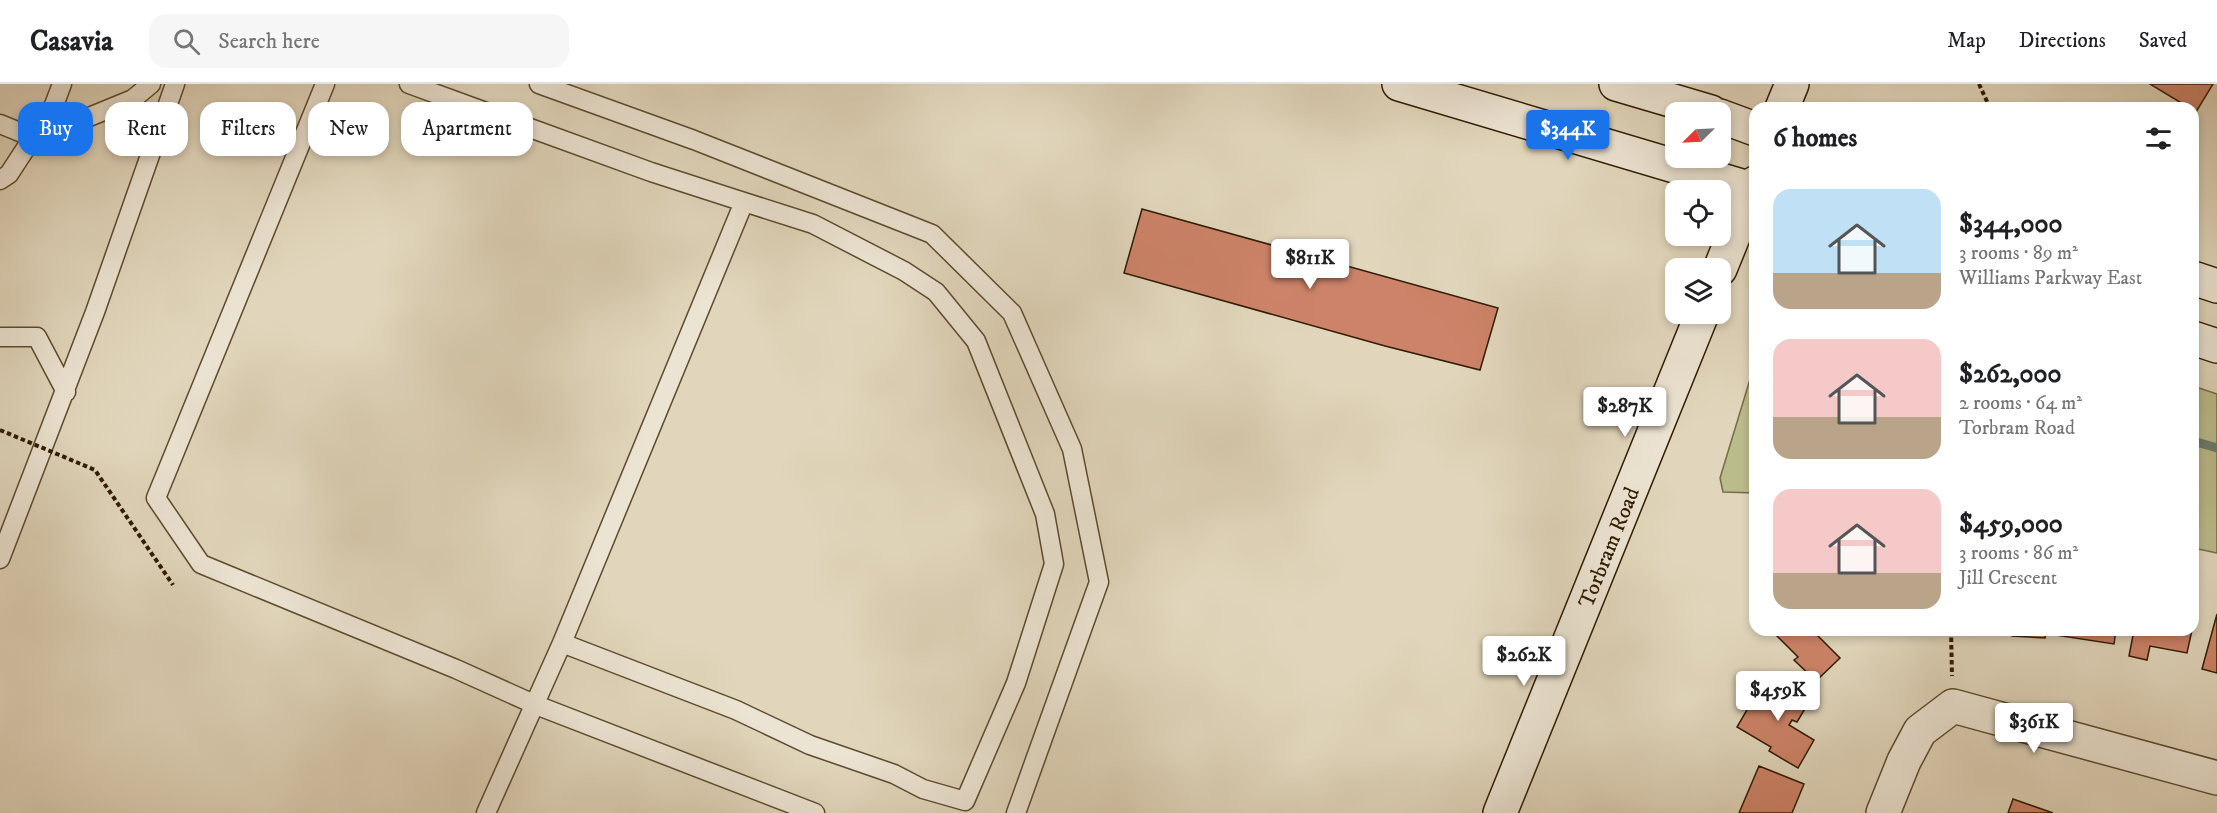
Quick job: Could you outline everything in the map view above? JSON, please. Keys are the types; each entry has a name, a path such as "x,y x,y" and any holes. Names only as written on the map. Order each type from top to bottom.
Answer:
{"main road":[{"path":"1399,84 1749,186"},
{"path":"1616,84 1678,102"},
{"path":"1784,102 1792,84"},
{"path":"1731,120 1749,127"},
{"path":"1725,258 1749,199"},
{"path":"2199,280 2217,286"},
{"name":"Torbram Road","path":"1500,813 1698,324"},
{"path":"2199,340 2217,346"},
{"path":"1882,813 1920,730 1953,706 2217,778"}],"lane":[{"path":"55,102 62,84"},
{"path":"93,115 133,99 150,84"},
{"path":"0,559 66,392 175,84"},
{"path":"325,84 156,498 201,564 446,665 536,705 815,813"},
{"path":"409,84 651,172 813,224 904,271 936,292 976,341 1045,514 1054,564 1016,683 965,801 923,789 894,774 810,746 736,710 562,644"},
{"path":"539,84 694,140 932,234 1012,312 1072,448 1099,582 1017,813"},
{"path":"0,124 18,131"},
{"path":"0,180 9,174 20,156"},
{"path":"486,813 562,644 744,202"},
{"path":"0,337 37,337 66,392"},
{"path":"1008,813 1030,781"}],"path":[{"path":"1979,84 1987,102"},
{"path":"0,430 95,470 173,585"},
{"path":"1951,636 1953,706"}],"green space":[{"path":"1749,383 1749,493 1723,492 1720,478"},
{"path":"2199,388 2217,394 2217,553 2199,549"}],"building":[{"path":"2150,84 2213,84 2199,107 2199,102 2180,102"},
{"path":"1142,209 1498,308 1480,370 1385,346 1124,273"},
{"path":"2217,614 2217,673 2202,669"},
{"path":"1777,636 1818,636 1840,658 1816,681 1794,660 1798,657"},
{"path":"2012,636 2045,636 2045,638"},
{"path":"2062,636 2115,636 2114,644"},
{"path":"2133,636 2191,636 2187,653 2150,646 2147,660 2129,656"},
{"path":"1766,677 1809,702 1797,722 1792,720 1789,725 1814,740 1798,768 1769,751 1771,747 1737,727"},
{"path":"1759,766 1804,784 1792,813 1739,813"},
{"path":"2013,799 2053,813 2008,813"}],"waterway":[{"path":"2199,443 2217,448"}]}
